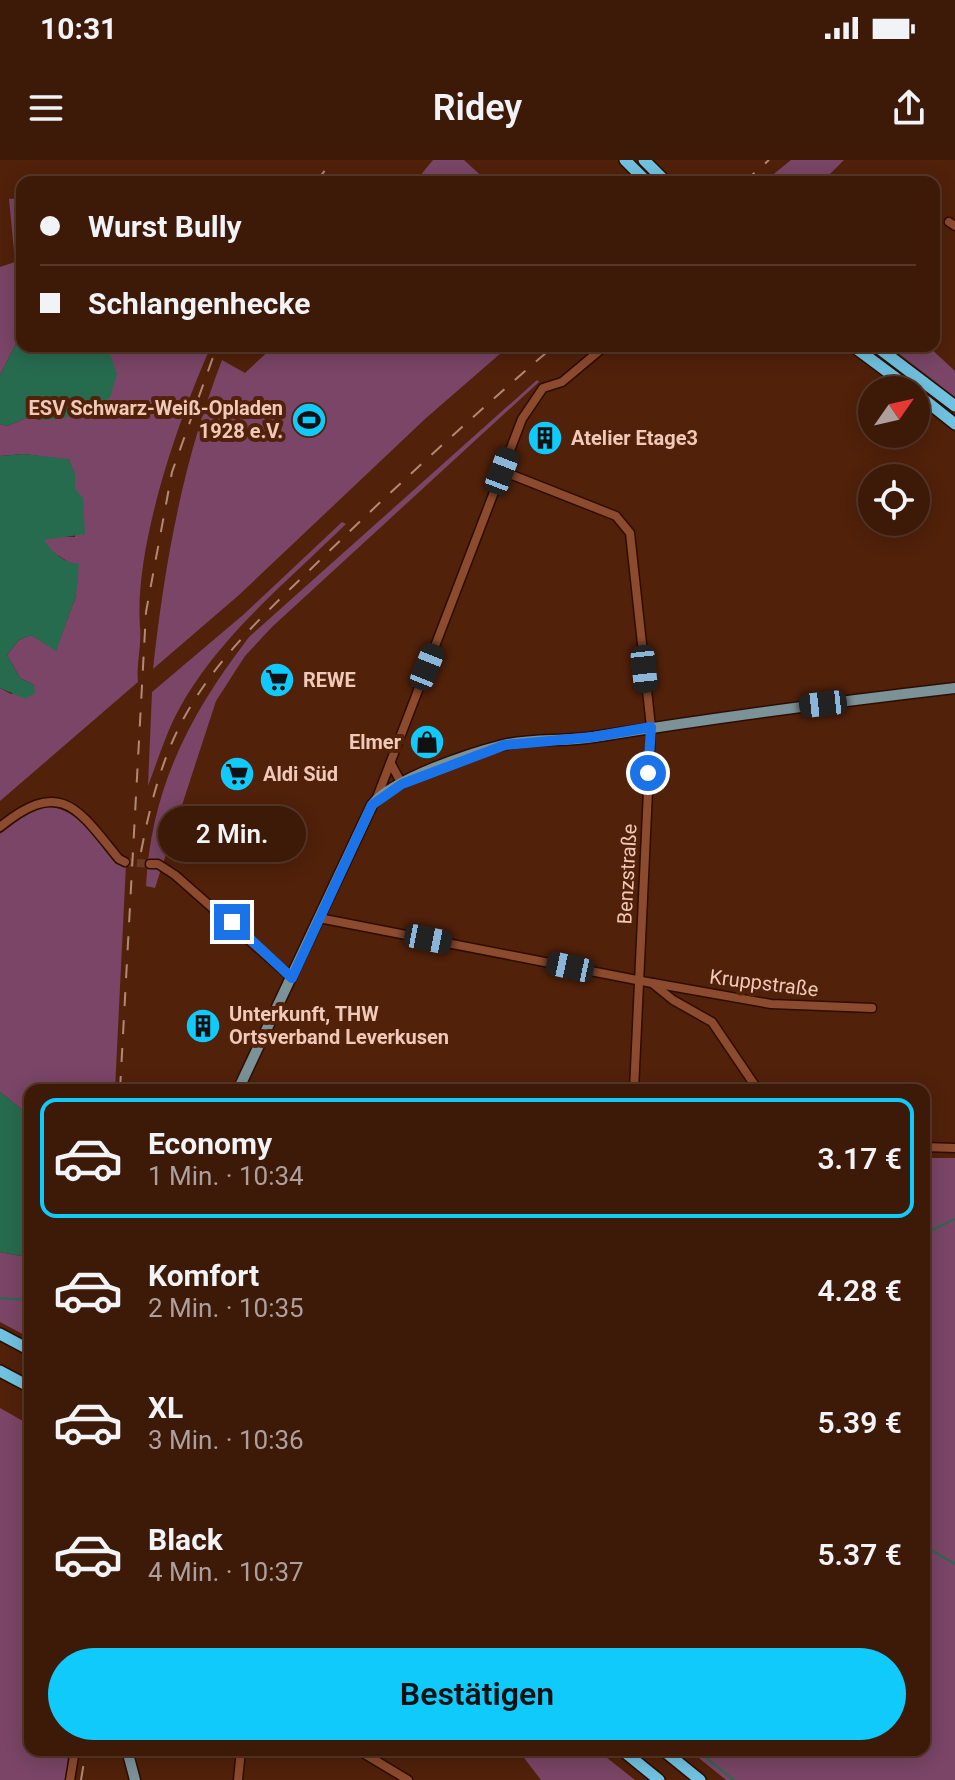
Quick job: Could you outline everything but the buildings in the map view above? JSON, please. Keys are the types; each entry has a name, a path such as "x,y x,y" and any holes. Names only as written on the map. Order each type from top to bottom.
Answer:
{"highway":[{"path":"625,160 641,176"},
{"path":"644,160 661,176"},
{"path":"861,352 894,376"},
{"path":"884,352 955,406"},
{"path":"930,404 955,424"},
{"path":"0,1334 24,1347"},
{"path":"0,1371 24,1384"},
{"path":"629,1756 659,1780"},
{"path":"670,1756 700,1780"}],"main road":[{"path":"241,1084 376,800 402,784 505,745 593,737 955,688"},
{"path":"129,1756 135,1780"}],"street":[{"path":"376,800 522,419 543,388 562,382 598,352"},
{"name":"Benzstraße","path":"502,471 611,514 628,527 651,727 634,1084"},
{"path":"391,764 402,784"},
{"path":"0,827 32,803 58,801 78,812 125,862"},
{"path":"150,864 158,864 175,875 292,978"},
{"path":"319,918 652,983 673,1000 712,1022 754,1084"},
{"name":"Kruppstraße","path":"652,983 771,1004 872,1008"},
{"path":"930,1147 955,1148"},
{"path":"70,1780 74,1756"},
{"path":"238,1780 240,1756"},
{"path":"368,1756 408,1780"}],"shaded area":[{"path":"433,160 464,160 481,176 420,176"},
{"path":"791,160 844,160 828,176 771,176"},
{"path":"16,198 16,344 0,375 0,267 15,262 9,199"},
{"path":"16,344 16,352 109,352 117,374 110,398 81,412 51,420 29,417 7,426 0,424 0,375"},
{"path":"102,352 209,352 172,447 151,522 140,595 138,682 0,801 0,688 11,694 34,685 20,678 7,655 19,640 31,635 56,650 76,596 70,563 51,551 43,540 53,536 75,537 75,475 69,460 24,454 0,456 0,424 7,426 29,417 40,420"},
{"path":"268,352 502,352 425,419 239,595 153,669 177,512 196,436 222,360 245,373"},
{"path":"897,352 934,352 955,371 955,397"},
{"path":"537,380 539,382 272,627 245,656 216,701 155,888 146,886 156,817 177,754 209,695 249,637"},
{"path":"24,454 69,459 75,475 75,489 83,498 85,534 44,540 59,556 79,564 76,596 56,651 31,635 19,640 7,655 20,678 34,685 35,693 26,699 0,688 0,456"},
{"path":"342,522 346,524 250,616 207,667 172,723 148,786 152,692 243,615"},
{"path":"37,806 64,810 92,832 116,864 126,864 115,1084 24,1084 24,1111 0,1092 0,834"},
{"path":"0,1092 24,1111 24,1255 0,1252"},
{"path":"930,1158 955,1158 955,1780 726,1780 696,1756 930,1756"},
{"path":"0,1252 24,1255 24,1335 0,1322"},
{"path":"0,1408 24,1422 24,1756 68,1756 67,1780 0,1780"},
{"path":"523,1756 605,1756 635,1780 541,1780"}],"waterway":[{"path":"930,1231 955,1219"},
{"path":"0,1298 24,1300"},
{"path":"930,1549 955,1564"},
{"path":"704,1756 734,1780"}],"tunnel":[{"path":"125,862 150,864"}],"railway":[{"path":"321,176 333,160"},
{"path":"751,176 769,160"},
{"path":"120,1084 146,612 172,472 215,352"},
{"path":"141,852 166,757 182,721 220,664 269,610 350,531 547,352"},
{"path":"81,1780 85,1756"}],"place":[{"name":"ESV Schwarz-Weiß-Opladen 1928 e.V.","path":"309,420"},
{"name":"Atelier Etage3","path":"545,438"},
{"name":"REWE","path":"277,680"},
{"name":"Elmer","path":"427,742"},
{"name":"Aldi Süd","path":"237,774"},
{"name":"Unterkunft, THW Ortsverband Leverkusen","path":"203,1026"}],"route":[{"path":"232,922 292,978 372,805 388,791 459,760 505,745 577,739 651,727 648,773"}]}
